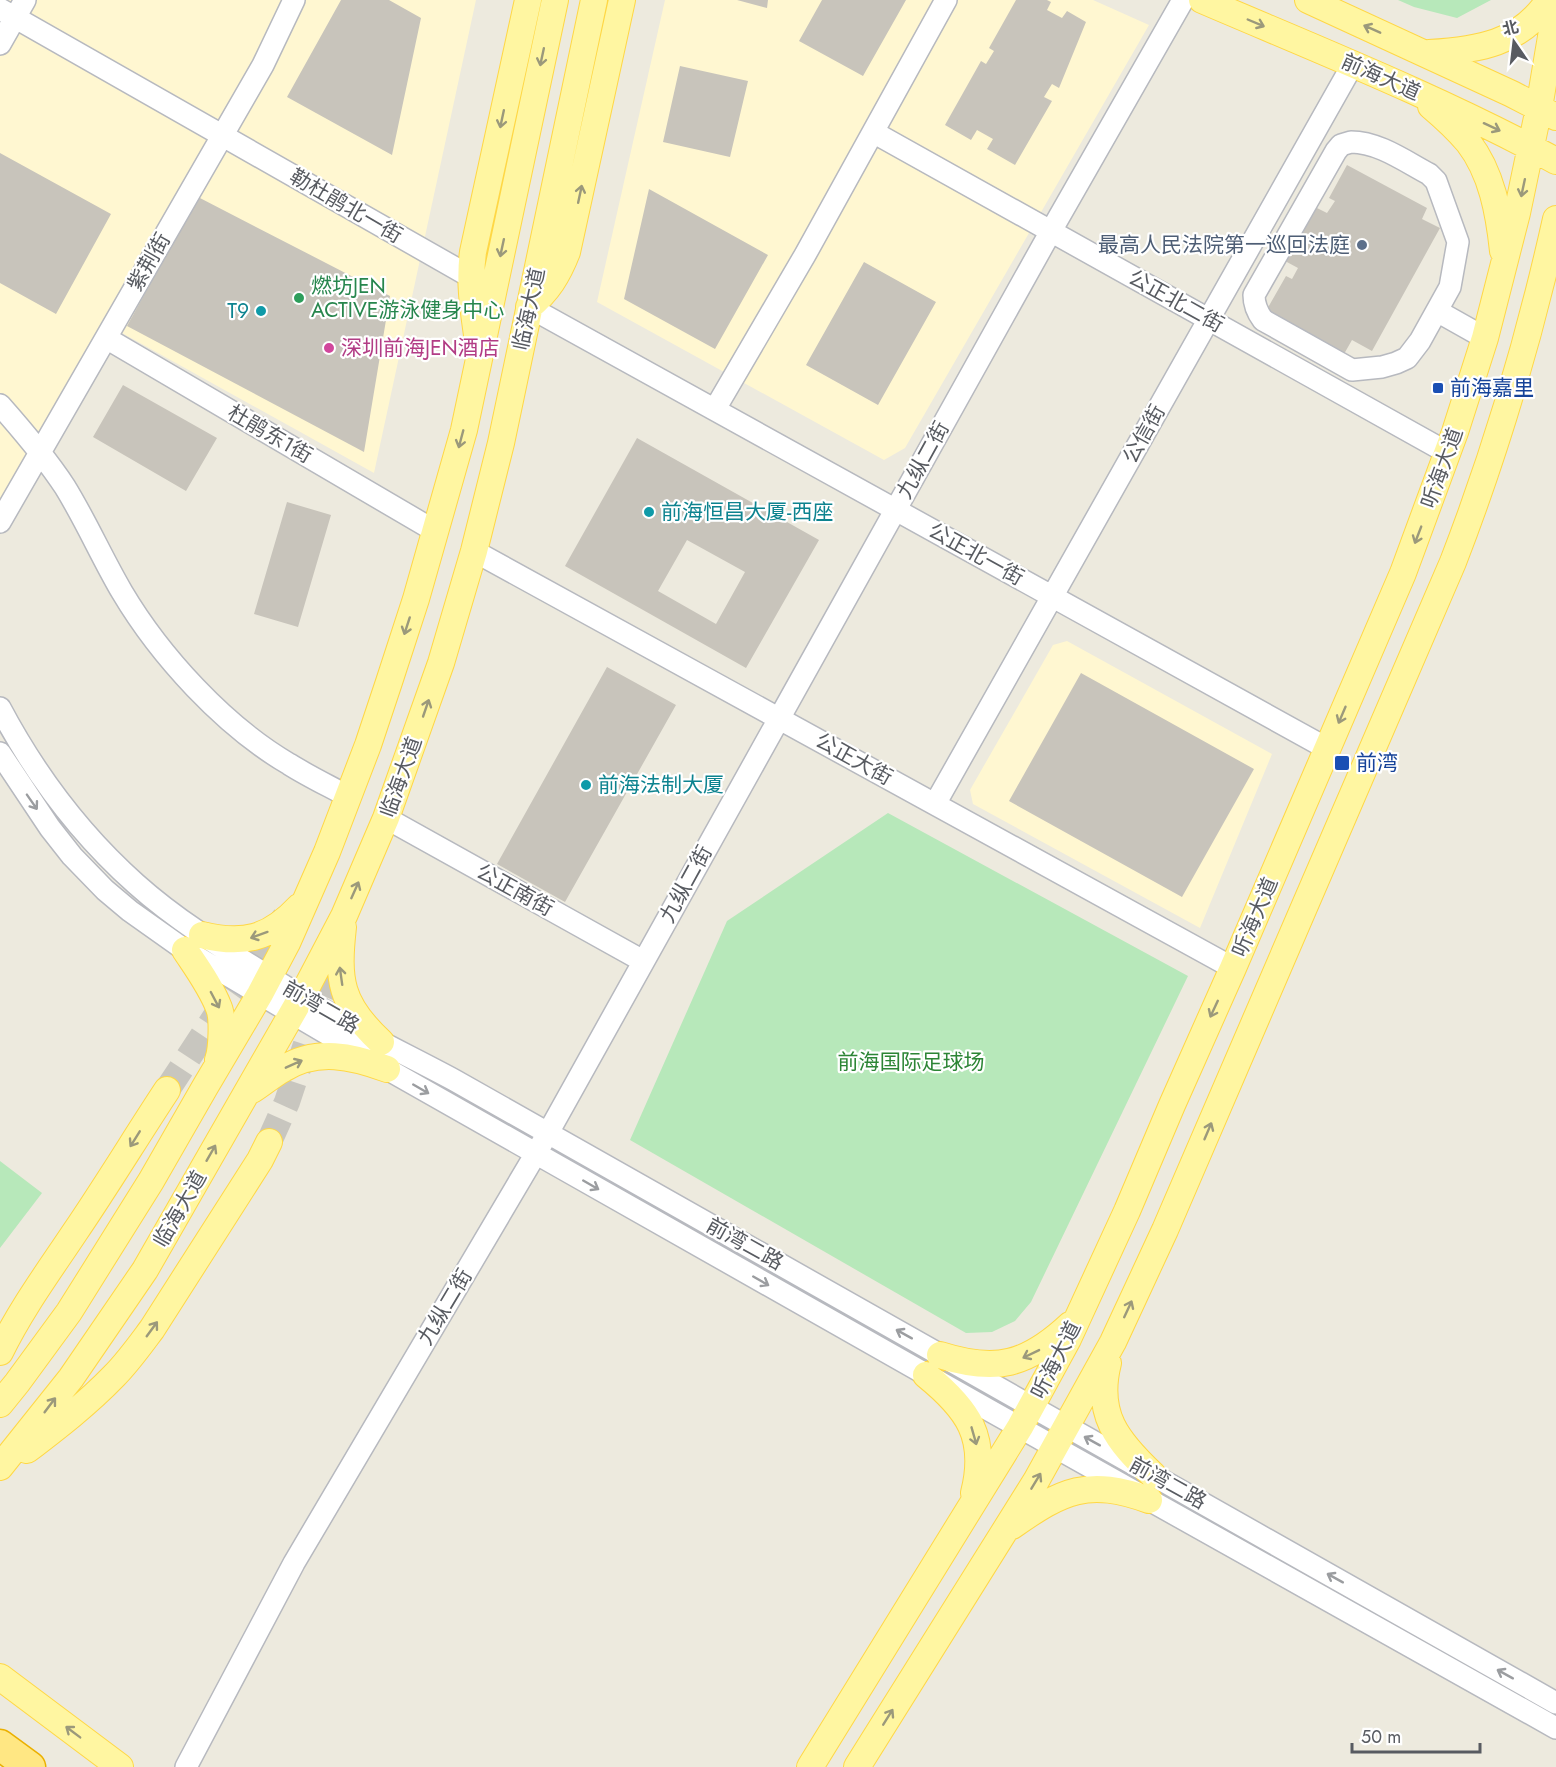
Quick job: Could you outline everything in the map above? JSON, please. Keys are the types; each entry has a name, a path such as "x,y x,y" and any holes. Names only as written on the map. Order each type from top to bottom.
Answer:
{"highway":[{"path":"0,1744 30,1767"}],"main road":[{"path":"479,354 471,276 475,240 528,0"},
{"name":"临海大道","path":"0,1404 43,1350 88,1283 151,1181 265,986 287,943 349,797 389,682 464,430 555,0"},
{"name":"临海大道","path":"0,1469 71,1378 145,1270 297,1006 344,916 386,818 441,663 474,551 501,443 594,0"},
{"path":"529,307 552,284 567,252 622,0"},
{"name":"前海大道","path":"1202,0 1415,92 1494,128 1556,161"},
{"name":"前海大道","path":"1308,0 1426,53 1547,113"},
{"path":"1426,53 1460,51 1505,39 1524,27 1541,12 1549,0"},
{"name":"听海大道","path":"810,1767 1026,1417 1077,1319 1127,1212 1403,573 1448,453 1485,338 1518,213 1532,148 1547,113 1556,7"},
{"path":"1415,92 1468,142 1484,167 1494,196 1501,229 1504,263"},
{"name":"听海大道","path":"857,1767 1005,1532 1061,1437 1113,1342 1170,1219 1453,562 1477,500 1501,428 1536,304 1556,219"},
{"path":"1536,304 1556,275"},
{"path":"216,1068 222,1049 220,1009 207,984 193,942 252,938 283,923 305,900"},
{"path":"344,916 341,980 352,1009 365,1027 381,1042"},
{"path":"244,1096 284,1068 323,1055 361,1060 387,1069"},
{"path":"0,1352 39,1284 167,1090"},
{"path":"0,1469 91,1398 129,1358 152,1329 260,1160 269,1142"},
{"path":"971,1506 978,1466 975,1434 968,1418 947,1392 933,1365 959,1361 997,1364 1016,1361 1034,1354 1052,1342 1077,1319"},
{"path":"1113,1342 1104,1387 1110,1420 1117,1437 1153,1475"},
{"path":"1005,1532 1033,1511 1070,1492 1087,1489 1125,1491 1149,1500"},
{"path":"0,1677 120,1767"}],"street":[{"name":"紫荆街","path":"0,522 262,65 294,0"},
{"path":"715,409 805,255 946,0"},
{"name":"九纵二街","path":"186,1767 294,1563 548,1133 1050,231 1183,0"},
{"name":"勒杜鹃北一街","path":"13,9 222,135 471,276"},
{"path":"0,44 13,9"},
{"name":"公信街","path":"935,804 1353,64"},
{"name":"公正北二街","path":"873,132 1448,453"},
{"path":"1360,142 1374,145 1429,174 1436,181 1458,242 1450,286 1437,311 1420,341 1407,358 1382,367 1352,370 1263,320 1258,313 1254,295 1341,145 1360,142"},
{"path":"1266,218 1290,231"},
{"name":"公正北一街","path":"529,307 1328,749"},
{"path":"1437,311 1485,338"},
{"name":"杜鹃东1街","path":"106,338 435,531"},
{"path":"1340,392 1352,370"},
{"path":"0,405 40,452 65,488 122,591 181,672 216,708 287,764 349,797"},
{"name":"公正大街","path":"474,551 1233,968"},
{"name":"前湾二路","path":"0,708 33,762 88,836 193,942"},
{"name":"前湾二路","path":"0,753 50,828 72,856 105,890 130,911 193,942 265,986 387,1069 536,1154 933,1365 1026,1417 1061,1437 1149,1500 1556,1728"},
{"name":"公正南街","path":"386,818 643,961"},
{"name":"前湾二路","path":"297,1006 381,1042 548,1133 933,1365"},
{"name":"前湾二路","path":"1061,1437 1153,1475 1556,1702"}],"shaded area":[{"path":"0,0 476,0 374,473 104,323 0,507"},
{"path":"665,0 1093,0 1149,25 905,448 884,460 597,302"},
{"path":"1067,641 1272,754 1200,928 973,804 970,790 1053,645"}],"green space":[{"path":"1398,0 1491,0 1457,18 1414,7"},
{"name":"前海国际足球场","path":"888,813 1188,976 1031,1302 1015,1321 992,1332 966,1333 630,1140 727,921"},
{"path":"0,1161 42,1193 0,1248"}],"building":[{"path":"341,0 389,0 421,18 392,155 287,97"},
{"path":"737,0 768,0 767,8"},
{"path":"822,0 906,0 863,76 799,41"},
{"path":"1016,0 1047,0 1051,2 1047,10 1062,18 1067,11 1086,22 1059,88 1052,84 1044,97 1052,101 1015,165 987,149 993,139 977,130 971,140 945,125 981,61 986,64 994,51 989,48"},
{"path":"680,66 748,81 730,157 663,142"},
{"path":"0,153 111,214 56,314 0,283"},
{"name":"最高人民法院第一巡回法庭","path":"1347,165 1427,208 1422,219 1440,228 1372,351 1352,340 1344,354 1266,311 1286,276 1292,279 1298,268 1285,261 1315,207 1327,213 1335,201 1329,198"},
{"path":"649,189 768,255 715,349 624,299"},
{"name":"T9","path":"198,197 390,296 364,452 127,326"},
{"path":"864,262 936,302 878,405 806,365"},
{"path":"123,385 217,438 186,491 93,437"},
{"path":"637,438 819,540 746,668 565,566","holes":["687,540 745,572 716,624 658,591"]},
{"path":"287,502 331,515 298,627 254,614"},
{"name":"前海法制大厦","path":"607,667 676,705 565,902 497,864"},
{"path":"1081,673 1254,769 1182,897 1009,801"}],"tunnel":[{"path":"167,1090 285,917"},
{"path":"269,1142 287,1102 341,948"}],"place":[{"name":"最高人民法院第一巡回法庭","path":"1362,245"},
{"name":"燃坊JEN ACTIVE游泳健身中心","path":"299,298"},
{"name":"T9","path":"261,311"},
{"name":"深圳前海JEN酒店","path":"329,348"},
{"name":"前海嘉里","path":"1438,388"},
{"name":"前海恒昌大厦-西座","path":"649,512"},
{"name":"前湾","path":"1342,763"},
{"name":"前海法制大厦","path":"586,785"}]}
